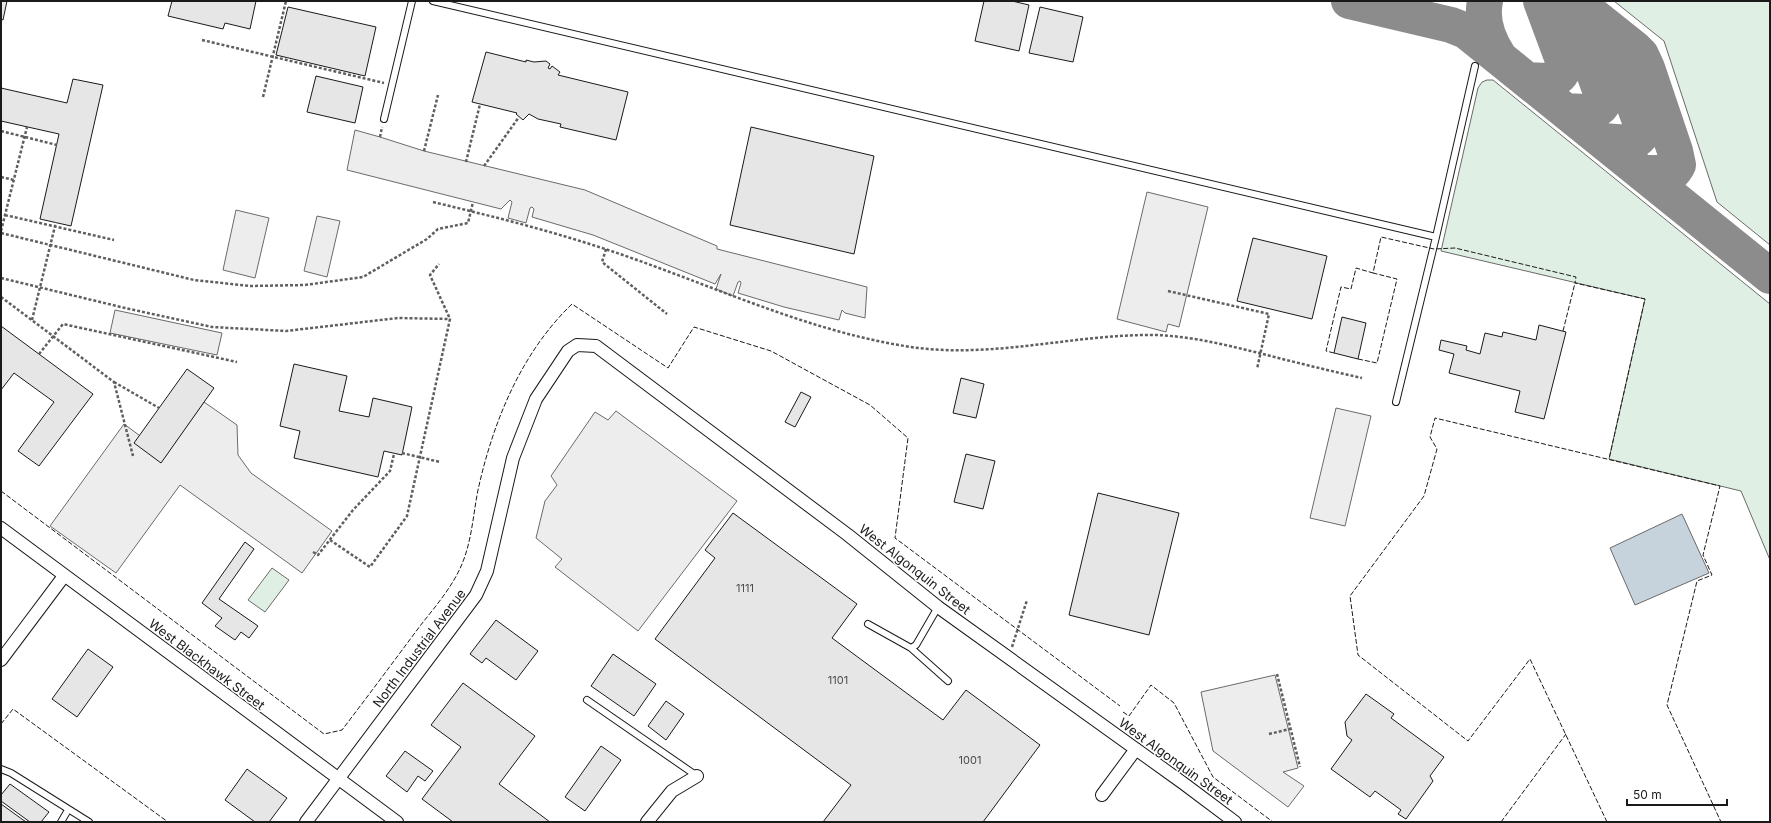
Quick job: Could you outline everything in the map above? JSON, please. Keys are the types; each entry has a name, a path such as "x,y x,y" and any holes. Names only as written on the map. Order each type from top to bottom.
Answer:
{"street":[{"name":"West Algonquin Street","path":"577,345 596,346 848,535 938,607 1235,822"},
{"name":"North Industrial Avenue","path":"306,822 476,595 486,571 513,458 536,399 568,351 577,345"},
{"name":"West Blackhawk Street","path":"1,528 397,822"},
{"path":"1,660 64,576"},
{"path":"1102,795 1136,749"},
{"path":"647,822 672,791 697,776"}],"lane":[{"path":"384,119 412,1"},
{"path":"433,1 1436,237"},
{"path":"1396,402 1475,66"},
{"path":"911,648 916,645 938,607"},
{"path":"868,624 911,648 948,681"},
{"path":"588,700 697,776"},
{"path":"1,769 10,773 89,822"},
{"path":"61,822 68,810"}],"path":[{"path":"263,98 286,1"},
{"path":"202,40 392,85"},
{"path":"424,151 438,95"},
{"path":"466,162 480,104"},
{"path":"484,166 519,117"},
{"path":"27,127 1,232 194,280 250,286 305,285 363,278 427,239 438,229 468,223 473,202"},
{"path":"1,131 57,145"},
{"path":"1,177 14,180"},
{"path":"433,202 516,221 606,249 768,310 830,329 910,347 971,352 1116,337 1158,335 1221,344 1362,378"},
{"path":"5,215 114,240"},
{"path":"32,320 56,222"},
{"path":"606,249 602,262 668,314"},
{"path":"330,540 370,567 407,516 450,319 430,275 439,264"},
{"path":"1,278 212,327 241,330 286,331 398,318 450,319"},
{"path":"1168,291 1269,314 1257,369"},
{"path":"1,297 114,382 159,408"},
{"path":"39,354 63,324 237,362"},
{"path":"114,382 132,456"},
{"path":"402,453 440,462"},
{"path":"314,552 318,555 353,510 390,471 394,454"},
{"path":"1009,658 1027,600"},
{"path":"1277,674 1300,767"},
{"path":"1270,734 1290,729"}],"green space":[{"path":"1614,1 1770,1 1770,245 1717,202 1664,41"},
{"path":"1493,80 1770,304 1770,560 1741,491 1609,459 1645,299 1441,251 1478,88 1482,82"},
{"path":"272,568 289,580 265,612 248,600"}],"shaded area":[{"path":"355,130 424,151 585,190 717,246 717,249 867,287 865,318 845,313 842,310 839,320 784,307 738,293 741,283 740,281 738,282 733,296 716,289 721,274 715,284 593,235 532,217 534,209 532,207 530,208 526,223 508,218 512,202 510,200 501,209 347,170"},
{"path":"1147,192 1208,207 1179,327 1168,324 1166,332 1117,319"},
{"path":"236,210 269,218 255,278 223,270"},
{"path":"317,216 340,221 327,277 304,271"},
{"path":"115,310 222,333 217,355 110,333"},
{"path":"204,402 237,425 238,455 251,473 332,531 302,573 180,485 116,573 50,526 124,424 166,455"},
{"path":"1336,408 1371,416 1345,526 1310,518"},
{"path":"616,411 737,501 638,631 555,567 562,559 536,538 545,501 557,485 551,476 595,412 608,420"},
{"path":"1682,514 1709,573 1635,605 1610,548"},
{"path":"1275,675 1298,768 1283,772 1304,786 1288,807 1213,751 1201,692"}],"building":[{"path":"1,1 7,1 3,20 1,19"},
{"path":"172,1 256,1 250,29 225,23 223,29 168,16"},
{"path":"984,1 1012,1 1029,5 1019,51 975,41"},
{"path":"288,7 376,27 365,76 276,55"},
{"path":"1040,7 1083,17 1073,62 1029,53"},
{"path":"486,52 526,62 526,60 534,62 546,61 550,64 548,68 550,69 552,66 560,72 558,75 628,92 616,140 560,127 561,124 538,119 529,114 523,120 516,114 517,113 472,102"},
{"path":"316,76 363,87 355,123 307,112"},
{"path":"73,79 103,85 71,226 40,219 59,134 1,121 1,88 67,103"},
{"path":"751,127 874,156 854,254 730,225"},
{"path":"1253,238 1327,256 1312,319 1237,301"},
{"path":"1342,317 1366,323 1358,359 1334,353"},
{"path":"1539,325 1566,332 1544,419 1515,412 1520,391 1449,373 1454,354 1439,350 1441,340 1467,346 1466,350 1480,354 1485,333 1502,337 1503,332 1536,340"},
{"path":"1,326 93,394 39,466 18,451 54,402 14,373 1,390"},
{"path":"294,364 347,376 339,411 369,417 373,398 412,407 402,455 384,451 378,477 294,458 300,431 280,426"},
{"path":"187,369 214,388 161,463 134,443"},
{"path":"961,378 984,384 976,418 953,413"},
{"path":"801,392 811,397 795,427 785,422"},
{"path":"966,454 995,461 983,509 954,502"},
{"path":"1098,493 1179,513 1149,635 1069,615"},
{"path":"733,513 857,604 832,638 943,720 966,690 1040,745 983,822 823,822 851,785 655,639 715,558 705,550"},
{"path":"245,542 254,549 219,599 258,626 249,638 241,632 235,640 215,626 222,618 202,603"},
{"path":"496,620 538,651 516,680 486,658 482,663 470,654"},
{"path":"88,649 113,667 77,717 52,699"},
{"path":"613,654 656,684 634,716 591,686"},
{"path":"463,683 535,736 499,784 550,822 453,822 422,799 461,747 431,725"},
{"path":"1366,694 1394,714 1391,718 1444,757 1430,776 1433,781 1406,819 1398,814 1401,810 1375,791 1370,797 1331,769 1352,740 1347,736 1345,722"},
{"path":"666,701 684,714 666,740 648,726"},
{"path":"601,746 621,760 585,811 565,797"},
{"path":"405,751 433,771 425,781 418,776 407,792 386,776"},
{"path":"247,769 287,798 269,822 255,822 225,800"},
{"path":"10,784 49,812 41,822 30,822 1,801 1,795"},
{"path":"1,804 26,822 1,822"}],"taxiway":[{"path":"1349,1 1451,25 1466,31 1770,276"},
{"path":"1485,1 1484,22 1488,36 1498,55"},
{"path":"1528,80 1551,80 1560,75 1563,70 1564,63 1541,1"},
{"path":"1566,111 1593,111 1601,106 1604,101 1568,1"},
{"path":"1575,1 1634,48 1641,55 1647,68 1675,151 1678,165 1674,171 1670,173 1642,173"},
{"path":"1604,24 1643,129 1638,139 1633,141 1604,141"}],"fence":[{"path":"1358,359 1377,363 1397,279 1373,273 1381,237 1434,249 1455,248 1576,277 1575,283 1645,299 1609,459"},
{"path":"1334,353 1326,351 1341,287 1351,289 1356,268 1373,273"},
{"path":"1563,331 1575,283"},
{"path":"1,491 324,734 342,730 454,580 462,564 468,546 484,464 501,414 524,366 554,323 572,304 668,368 694,327 771,351 870,405 908,438 895,538 1120,706"},
{"path":"1607,822 1530,659 1468,741 1358,655 1350,596 1424,496 1437,449 1430,437 1435,418 1720,486 1703,555 1712,575 1697,581 1667,705 1721,822"},
{"path":"1123,712 1129,716 1151,685 1174,703 1213,777 1273,822"},
{"path":"1,724 13,709 168,822"},
{"path":"1501,822 1566,734"}]}
